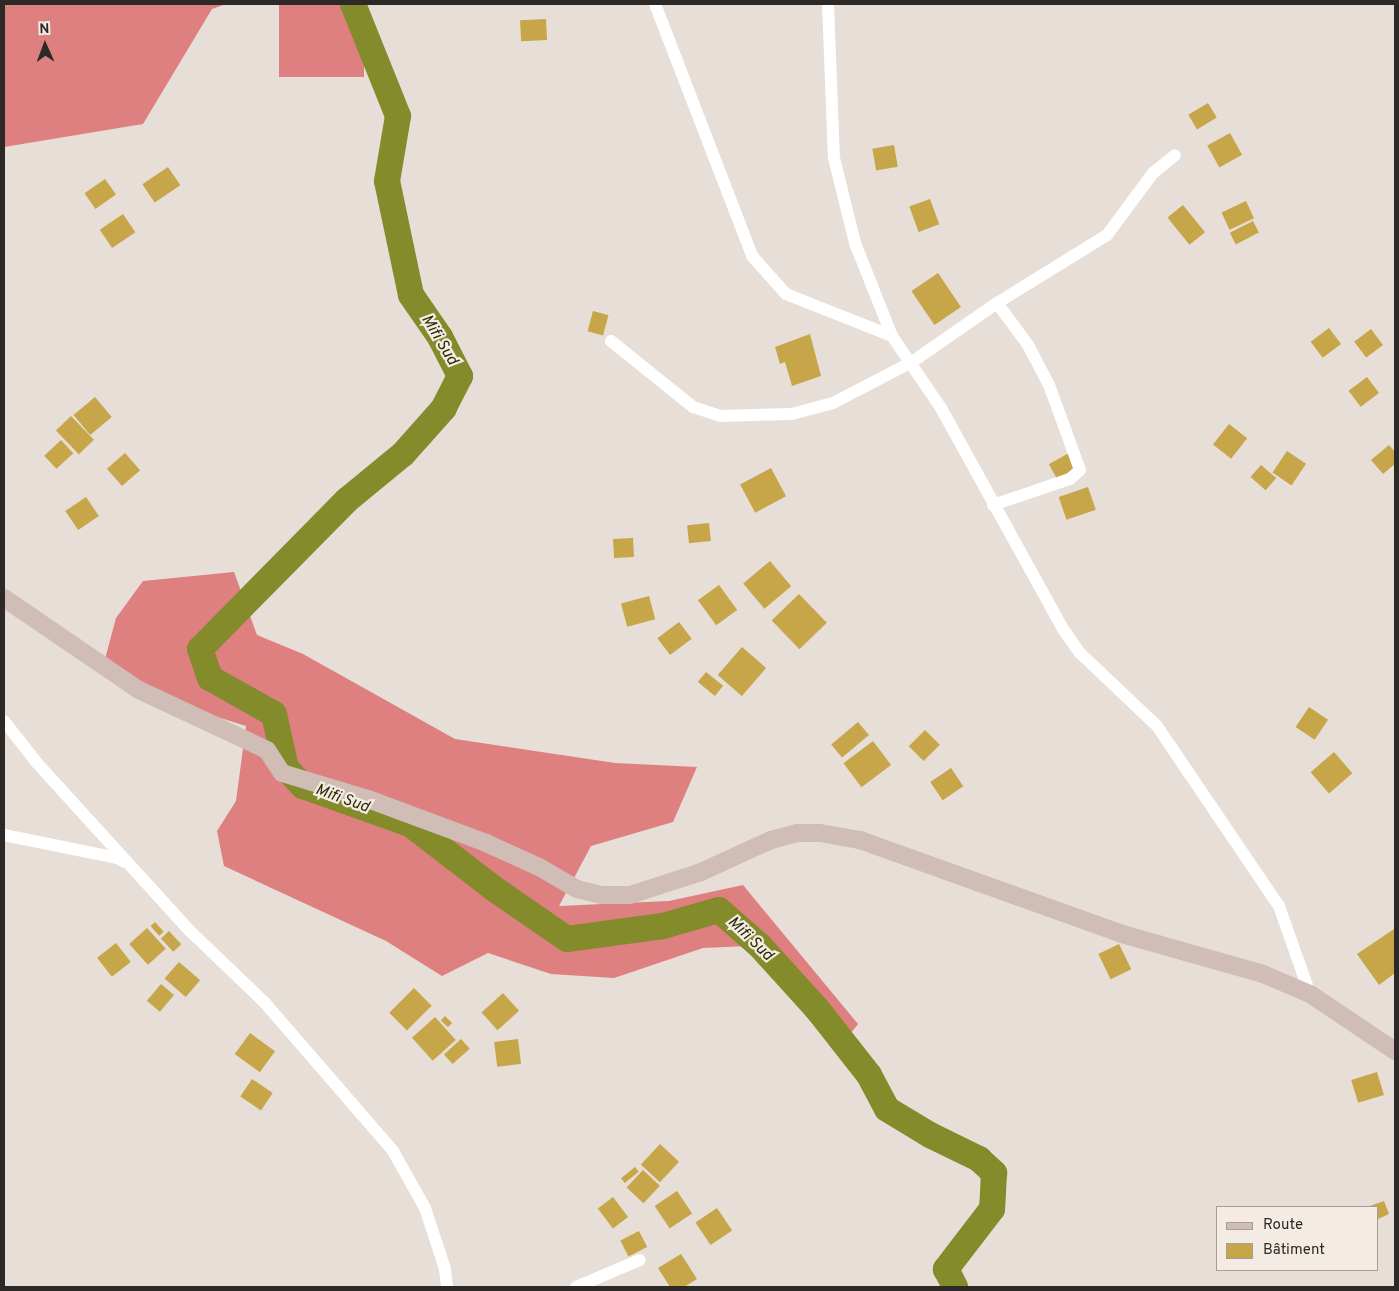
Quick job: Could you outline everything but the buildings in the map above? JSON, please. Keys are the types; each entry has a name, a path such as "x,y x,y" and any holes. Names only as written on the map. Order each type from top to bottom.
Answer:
{"street":[{"path":"655,4 752,256 786,294 892,336"},
{"path":"828,4 834,158 855,243 892,336 912,362 1063,629 1080,653 1157,726 1279,906 1310,994"},
{"path":"611,341 693,408 720,416 792,414 834,403 912,362 997,303 1107,235 1153,173 1175,155"},
{"path":"992,505 1070,479 1080,470 1049,385 1028,344 997,303"},
{"path":"4,598 140,690 267,750 282,773 368,799 486,843 539,867 577,889 601,896 630,895 702,872 771,840 798,834 820,833 860,840 1122,934 1263,974 1310,994 1395,1051"},
{"path":"4,721 37,764 190,931 265,1003 393,1151 425,1208 445,1269 447,1287"},
{"path":"4,835 117,858 131,866"},
{"path":"576,1287 640,1260"}],"shaded area":[{"path":"4,4 226,4 212,9 143,124 4,147"},
{"path":"279,4 364,4 364,77 279,77"},
{"path":"234,572 257,635 303,654 455,739 615,763 697,767 673,822 591,846 559,906 669,901 743,885 858,1024 836,1052 748,946 703,948 614,978 551,974 488,953 442,976 386,941 224,866 217,831 236,801 246,726 173,703 105,659 116,618 143,581"}],"waterway":[{"name":"Mifi Sud","path":"353,4 398,116 387,181 411,295 440,337 460,376 444,408 403,454 347,500 200,649 210,678 274,714 286,768 303,786 410,824 493,888 567,939 663,926 719,910 760,946 818,1010 869,1075 887,1109 930,1135 979,1159 994,1173 992,1209 946,1269 955,1287"}]}
